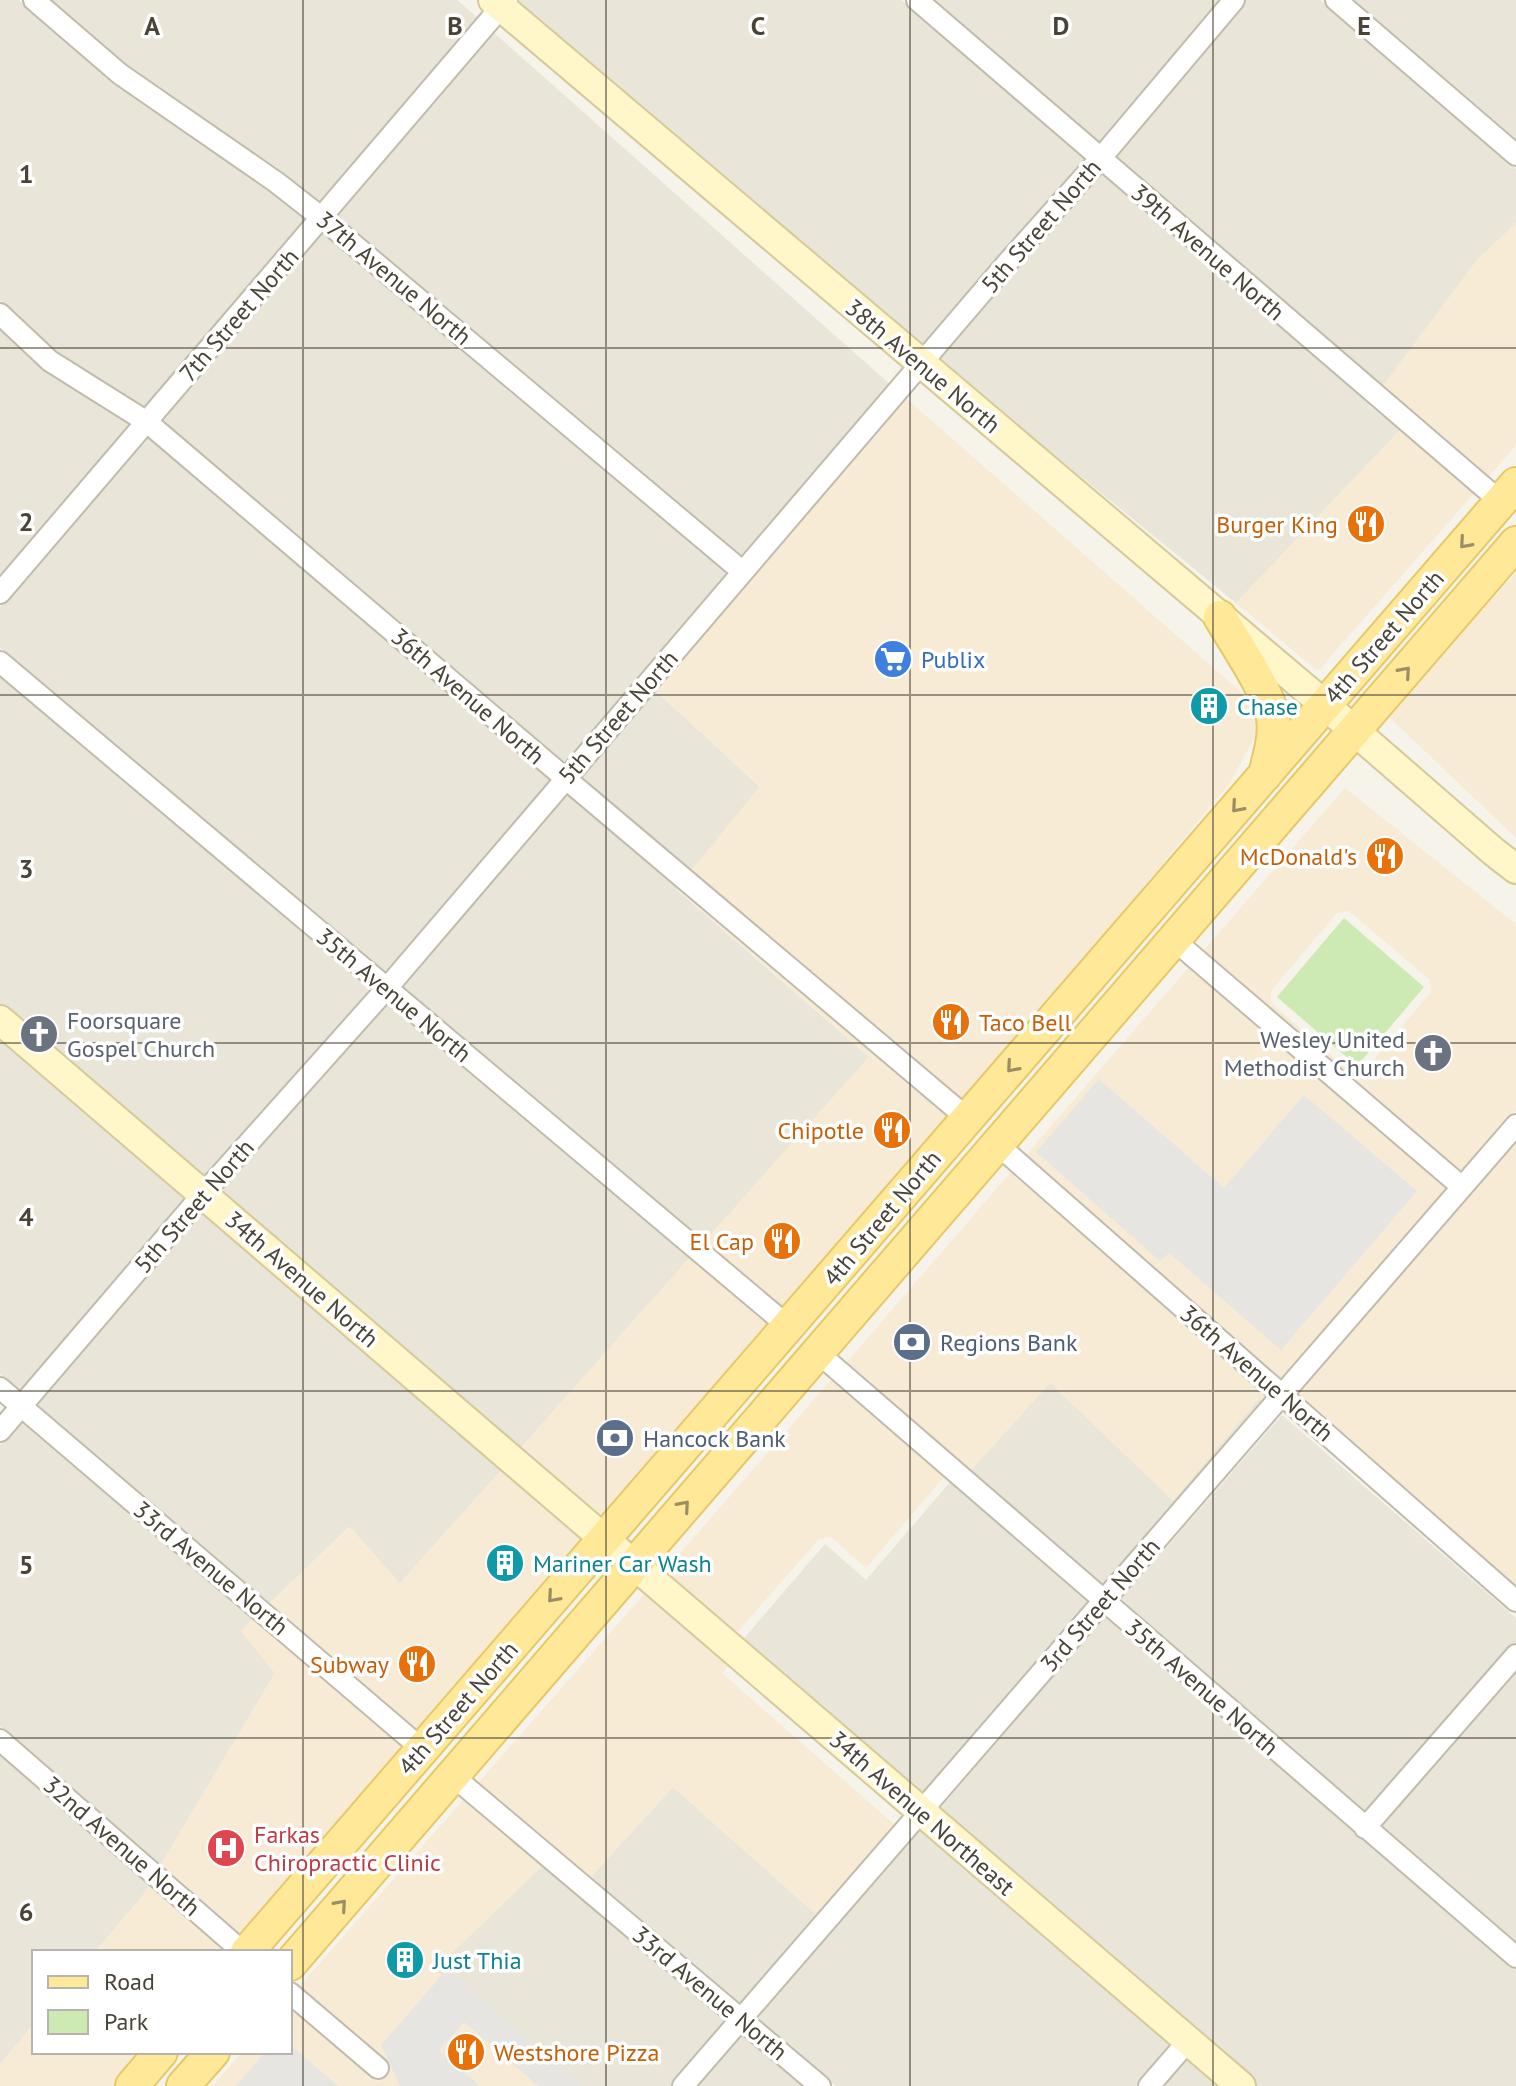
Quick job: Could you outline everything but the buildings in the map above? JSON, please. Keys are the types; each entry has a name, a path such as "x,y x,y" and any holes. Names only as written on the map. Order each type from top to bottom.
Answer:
{"main road":[{"name":"4th Street North","path":"247,1950 1508,493"},
{"name":"4th Street North","path":"292,1962 1516,543"},
{"path":"1220,617 1266,698 1273,718 1265,775"},
{"path":"1070,1061 1065,1053 1069,1037 1151,940 1152,927 1144,914"},
{"path":"817,1352 814,1339 817,1327 951,1167 967,1142 967,1118"},
{"path":"367,1875 373,1839 427,1774 428,1762 422,1749"},
{"path":"183,2086 211,2054"},
{"path":"132,2086 158,2065"}],"street":[{"name":"37th Avenue North","path":"34,0 120,74 276,182 322,218 743,572"},
{"name":"39th Avenue North","path":"917,0 1100,159 1508,493"},
{"name":"5th Street North","path":"0,1431 203,1194 387,988 1234,0"},
{"path":"1336,0 1516,155"},
{"name":"7th Street North","path":"0,593 322,218 500,2"},
{"name":"38th Avenue North","path":"500,2 1516,869"},
{"name":"36th Avenue North","path":"0,314 50,361 147,422 967,1118"},
{"name":"35th Avenue North","path":"0,662 789,1327"},
{"path":"1174,940 1462,1187"},
{"name":"34th Avenue North","path":"0,1020 604,1538"},
{"name":"3rd Street North","path":"683,2086 1516,1125"},
{"name":"36th Avenue North","path":"998,1145 1516,1601"},
{"name":"35th Avenue North","path":"817,1352 1516,1957"},
{"name":"33rd Avenue North","path":"0,1388 422,1749"},
{"name":"34th Avenue Northeast","path":"604,1538 1241,2086"},
{"path":"1365,1828 1516,1655"},
{"name":"32nd Avenue North","path":"0,1740 243,1950"},
{"name":"33rd Avenue North","path":"453,1776 820,2086"},
{"path":"292,1995 378,2068"},
{"path":"1149,2086 1188,2041"}],"shaded area":[{"path":"0,0 19,0 113,82 308,220 146,409 56,353 0,300"},
{"path":"48,0 457,0 479,19 322,204 126,65"},
{"path":"520,0 901,0 1086,160 924,348 518,3"},
{"path":"933,0 1222,0 1100,145"},
{"path":"1246,0 1320,0 1516,169 1516,223 1477,261 1382,387 1114,157"},
{"path":"1352,0 1516,0 1516,142 1411,53"},
{"path":"493,32 892,386 743,557 336,216"},
{"path":"1100,173 1400,430 1236,603 938,360"},
{"path":"1516,223 1516,445 1488,477 1382,387 1476,261"},
{"path":"323,232 729,573 565,764 161,420"},
{"path":"0,329 43,369 133,425 0,578"},
{"path":"906,398 655,690 760,787 691,871 579,776"},
{"path":"907,399 1258,707 1263,722 1229,784 964,1102 691,871 760,786 654,690"},
{"path":"1400,430 1474,493 1318,671 1236,603"},
{"path":"148,436 551,780 386,974 0,648 0,607"},
{"path":"1516,573 1516,838 1386,714"},
{"path":"0,676 373,990 203,1180 0,1006"},
{"path":"1345,788 1516,924 1516,1110 1461,1173 1203,951","holes":["1349,911 1430,980 1431,992 1364,1071 1352,1073 1271,1003 1271,991 1337,913"]},
{"path":"565,792 869,1057 704,1242 401,987"},
{"path":"678,888 951,1118 788,1312 704,1242 869,1057"},
{"path":"1189,967 1448,1189 1282,1380 1025,1156"},
{"path":"387,1003 690,1257 518,1451 217,1192"},
{"path":"0,1034 189,1196 21,1392 0,1374"},
{"path":"1099,1079 1224,1188 1304,1095 1417,1191 1281,1350 1169,1253 1160,1261 1036,1152"},
{"path":"1516,1139 1516,1587 1296,1393"},
{"path":"1011,1172 1268,1396 1264,1402 1259,1399 1173,1501 1050,1383 970,1471 846,1363"},
{"path":"203,1208 504,1467 400,1583 349,1527 270,1603 35,1404"},
{"path":"690,1257 775,1329 604,1524 518,1451"},
{"path":"832,1379 944,1477 866,1568 831,1537 819,1539 733,1637 661,1575"},
{"path":"1050,1383 1260,1398 1264,1402 1103,1587 970,1471"},
{"path":"1282,1415 1516,1618 1516,1947 1119,1602"},
{"path":"22,1420 254,1618 241,1631 275,1673 160,1866 0,1726 0,1445"},
{"path":"504,1467 590,1540 422,1735 270,1603 350,1527 400,1583"},
{"path":"957,1474 1103,1601 920,1813 733,1651 825,1544 866,1580"},
{"path":"647,1591 731,1663 722,1673 896,1826 818,1916 673,1787 590,1878 478,1783"},
{"path":"1105,1616 1516,1970 1516,2086 1256,2086 937,1812"},
{"path":"254,1618 408,1751 244,1939 160,1866 275,1673 241,1631"},
{"path":"0,1754 150,1884 97,1950 32,1950 32,2026 0,2064"},
{"path":"673,1787 818,1916 741,2005 590,1878"},
{"path":"464,1799 543,1865 435,1970 577,2086 213,2086 240,2054 292,2054 292,2009 379,2082 392,2066 299,1987"},
{"path":"921,1826 1174,2042 1136,2086 836,2086 755,2018"},
{"path":"543,1865 727,2021 671,2086 577,2086 434,1970"},
{"path":"150,1884 225,1950 97,1950"},
{"path":"448,1968 582,2086 538,2086 464,2022 439,2051 480,2086 400,2086 381,2045"},
{"path":"32,2026 32,2054 144,2054 116,2086 0,2086 0,2064"},
{"path":"741,2033 803,2086 696,2086"},
{"path":"292,2047 338,2086 236,2086 263,2054 292,2054"},
{"path":"1189,2055 1227,2086 1161,2086"}],"green space":[{"path":"1344,918 1424,987 1357,1066 1277,997"}],"place":[{"name":"Burger King","path":"1366,524"},
{"name":"Publix","path":"893,659"},
{"name":"Chase","path":"1209,706"},
{"name":"McDonald's","path":"1385,856"},
{"name":"Taco Bell","path":"951,1022"},
{"name":"Foorsquare Gospel Church","path":"39,1034"},
{"name":"Wesley United Methodist Church","path":"1433,1053"},
{"name":"Chipotle","path":"892,1130"},
{"name":"El Cap","path":"782,1241"},
{"name":"Regions Bank","path":"912,1342"},
{"name":"Hancock Bank","path":"615,1438"},
{"name":"Mariner Car Wash","path":"505,1563"},
{"name":"Subway","path":"417,1664"},
{"name":"Farkas Chiropractic Clinic","path":"226,1848"},
{"name":"Just Thia","path":"405,1960"},
{"name":"Westshore Pizza","path":"466,2052"}]}
